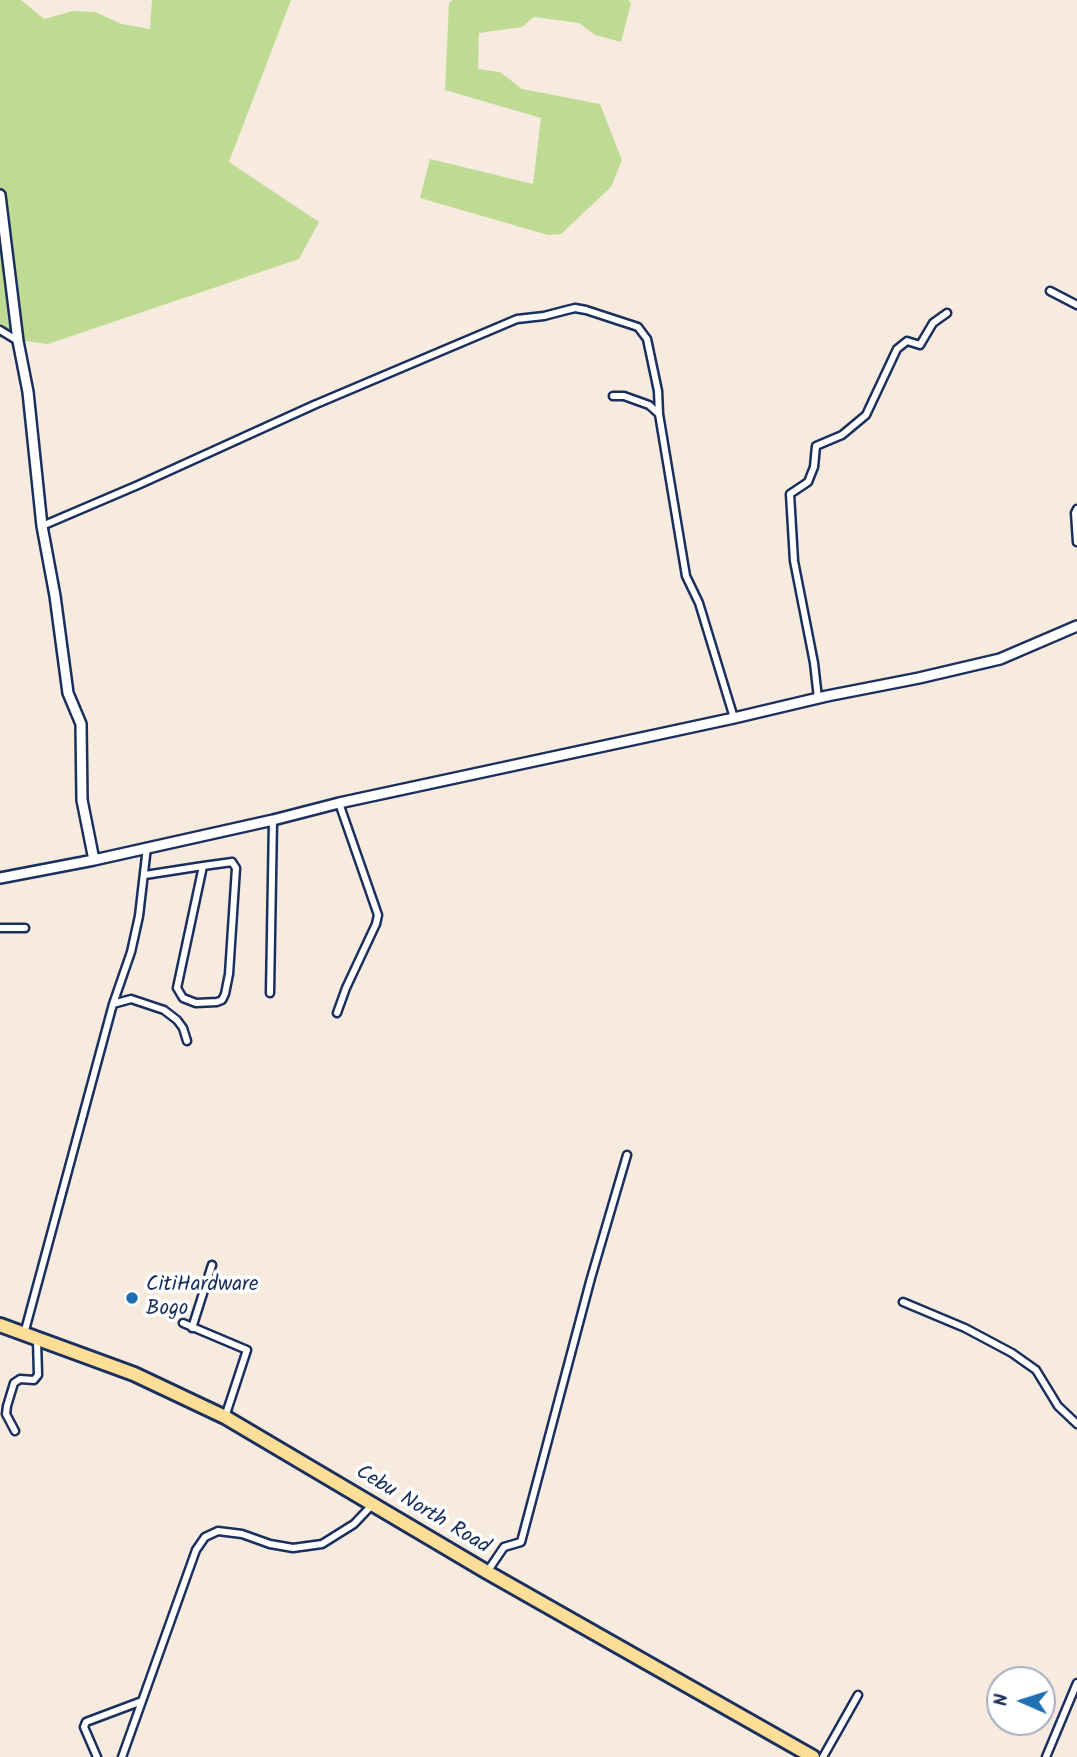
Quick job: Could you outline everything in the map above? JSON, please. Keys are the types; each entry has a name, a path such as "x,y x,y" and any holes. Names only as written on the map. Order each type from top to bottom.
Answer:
{"highway":[{"name":"Cebu North Road","path":"0,1325 134,1374 225,1417 795,1753 813,1757"}],"main road":[{"path":"0,195 18,341 28,392 41,526 55,596 68,693 81,724 82,800 94,860"},
{"path":"0,878 94,860 339,803 919,678 1000,659 1077,626"}],"street":[{"path":"1050,291 1077,305"},
{"path":"41,526 138,485 314,404 517,319 575,308 586,310 638,327 647,339 659,391 659,414 686,576 699,603 734,718"},
{"path":"818,698 794,561 790,494 808,482 814,467 816,446 842,435 866,415 897,349 907,341 920,345 933,323 947,313"},
{"path":"0,330 18,341"},
{"path":"613,396 649,405 659,414"},
{"path":"1077,509 1077,542"},
{"path":"337,1013 376,924 377,915 339,803"},
{"path":"270,993 273,820"},
{"path":"23,1334 113,1004 131,952 139,916 147,847"},
{"path":"145,875 203,866 232,862 236,868 229,974 225,994 222,1000 207,1003 183,998 177,988 203,866"},
{"path":"0,928 25,928"},
{"path":"113,1004 131,999 164,1010 183,1028 187,1041"},
{"path":"487,1572 504,1547 520,1542 627,1155"},
{"path":"192,1328 212,1265"},
{"path":"902,1302 965,1328 1012,1353 1036,1370 1058,1406 1077,1424"},
{"path":"183,1323 247,1350 225,1417"},
{"path":"15,1431 6,1414 7,1406 14,1383 20,1379 34,1380 38,1375 37,1339"},
{"path":"122,1757 196,1550 205,1537 218,1531 293,1548 322,1544 354,1524 373,1504"},
{"path":"1045,1757 1077,1683"},
{"path":"823,1757 858,1695"},
{"path":"97,1757 85,1730 86,1722 142,1701"}],"green space":[{"path":"0,0 21,0 44,19 73,11 95,12 122,24 150,29 152,0 291,0 229,162 319,222 299,259 48,344 0,338"},
{"path":"453,0 628,0 631,3 621,42 595,35 579,23 534,17 522,27 479,33 478,69 500,72 522,89 600,104 622,160 611,187 561,234 548,235 420,198 430,159 533,184 541,118 445,90 449,3"}],"place":[{"name":"CitiHardware Bogo","path":"132,1298"}]}
